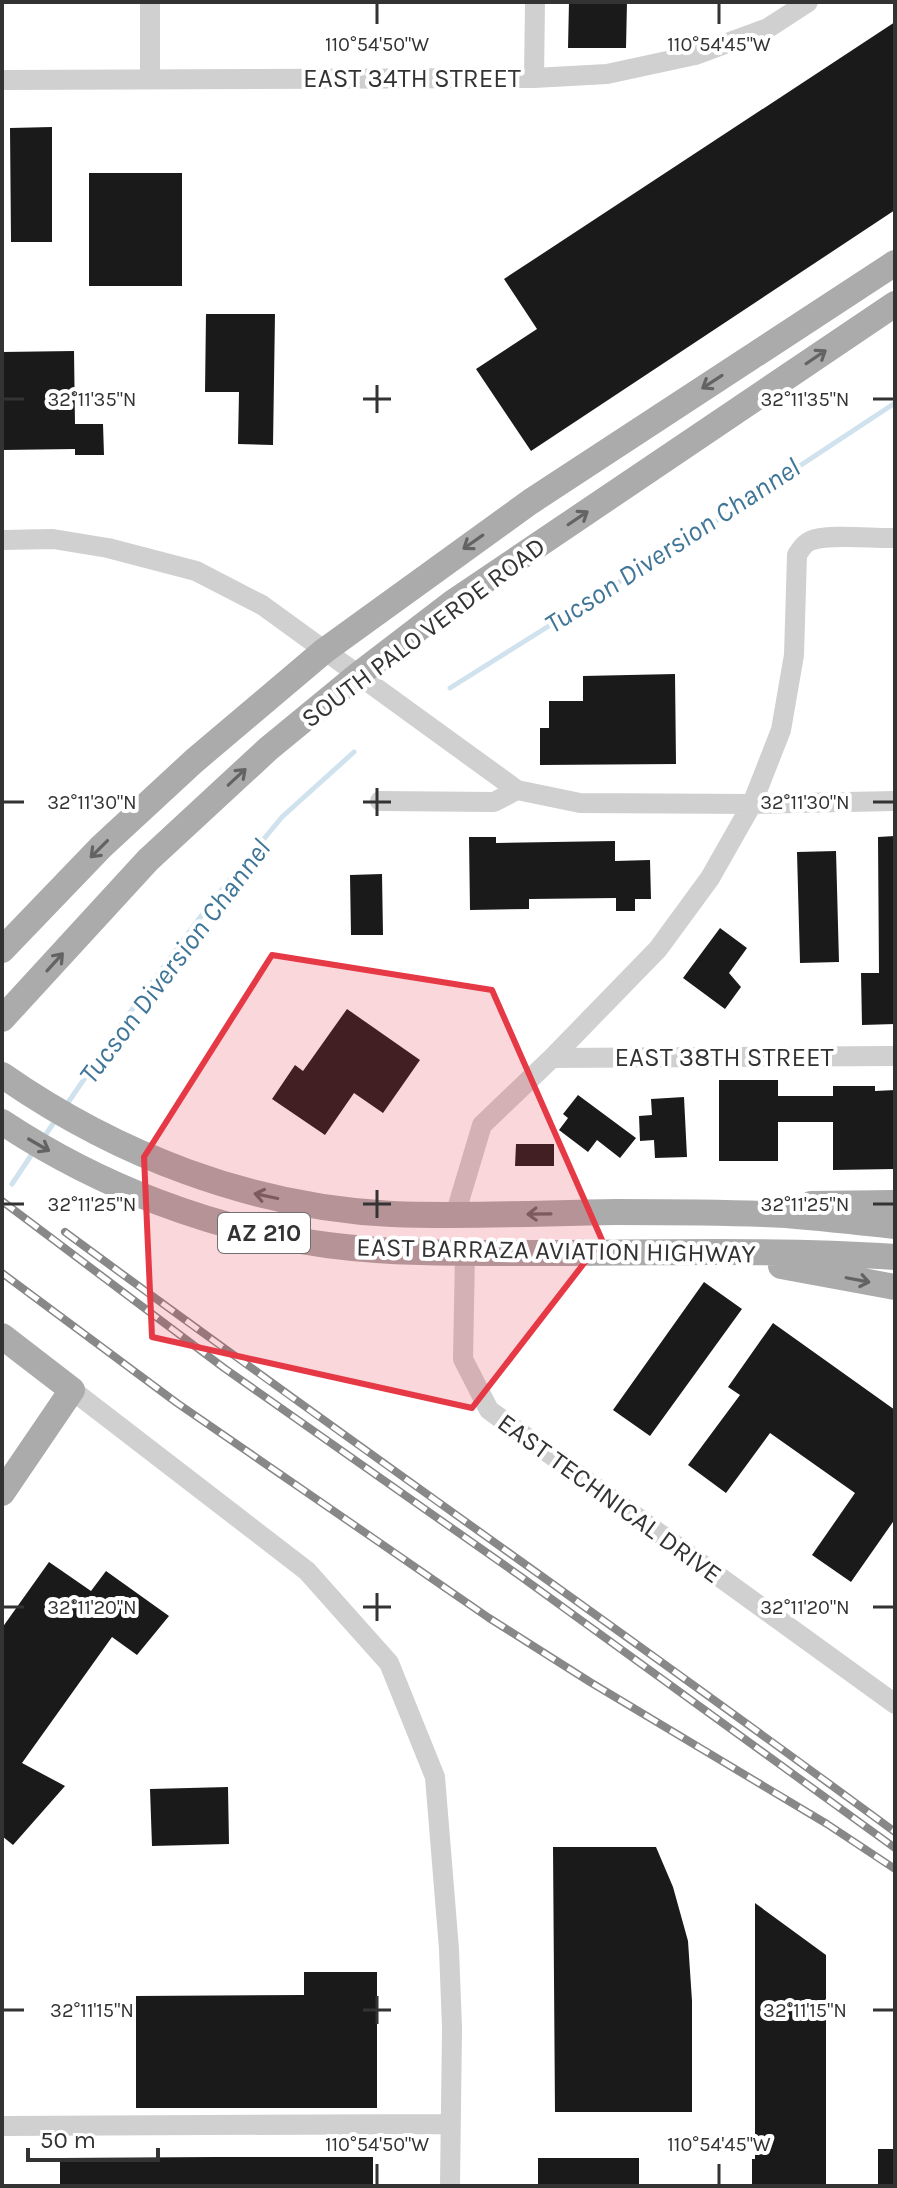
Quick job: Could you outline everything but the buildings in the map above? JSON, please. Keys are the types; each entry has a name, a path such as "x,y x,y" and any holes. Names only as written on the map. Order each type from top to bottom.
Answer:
{"main road":[{"name":"SOUTH PALO VERDE ROAD","path":"2,950 113,836 194,761 324,651 530,502 895,263"},
{"name":"SOUTH PALO VERDE ROAD","path":"2,1019 148,860 268,749 358,675 452,603 895,304"},
{"name":"EAST BARRAZA AVIATION HIGHWAY","path":"2,1075 94,1132 182,1170 253,1193 346,1210 455,1215 617,1212 785,1215 895,1226"},
{"name":"EAST BARRAZA AVIATION HIGHWAY","path":"3,1123 74,1165 187,1212 324,1245 410,1253 716,1250 895,1257"},
{"path":"110,1181 227,1218 315,1233 421,1238 444,1231 455,1215"},
{"path":"617,1212 895,1203"},
{"path":"614,1253 698,1256 763,1263 895,1287"},
{"path":"2,1336 72,1390 2,1493"}],"street":[{"path":"150,2 150,79"},
{"path":"534,78 535,2"},
{"name":"EAST 34TH STREET","path":"2,80 534,78 607,74 695,55 768,28 808,2"},
{"path":"455,1215 482,1125 658,949 710,878 752,804 781,730 794,655 797,555 811,540 895,538"},
{"path":"2,540 53,539 123,550 196,571 262,605 517,790 580,803 895,801"},
{"path":"380,801 494,802 517,790"},
{"name":"EAST 38TH STREET","path":"552,1058 895,1056"},
{"name":"EAST TECHNICAL DRIVE","path":"465,1253 463,1359 489,1410 895,1704"},
{"path":"72,1390 307,1571 389,1663 435,1777 452,2028 450,2186"},
{"path":"2,2126 450,2124"}],"highlighted area":[{"path":"272,955 492,990 602,1240 472,1408 152,1337 144,1157"}],"waterway":[{"name":"Tucson Diversion Channel","path":"450,688 713,523 895,403"},
{"name":"Tucson Diversion Channel","path":"65,1107 210,904 282,817 354,752"},
{"name":"Tucson Diversion Channel","path":"42,1140 57,1118"},
{"name":"Tucson Diversion Channel","path":"12,1184 34,1151"}],"railway":[{"path":"2,1201 224,1368 520,1576 895,1848"},
{"path":"65,1232 895,1832"},
{"path":"2,1273 177,1403 489,1618 827,1824 895,1869"}]}
